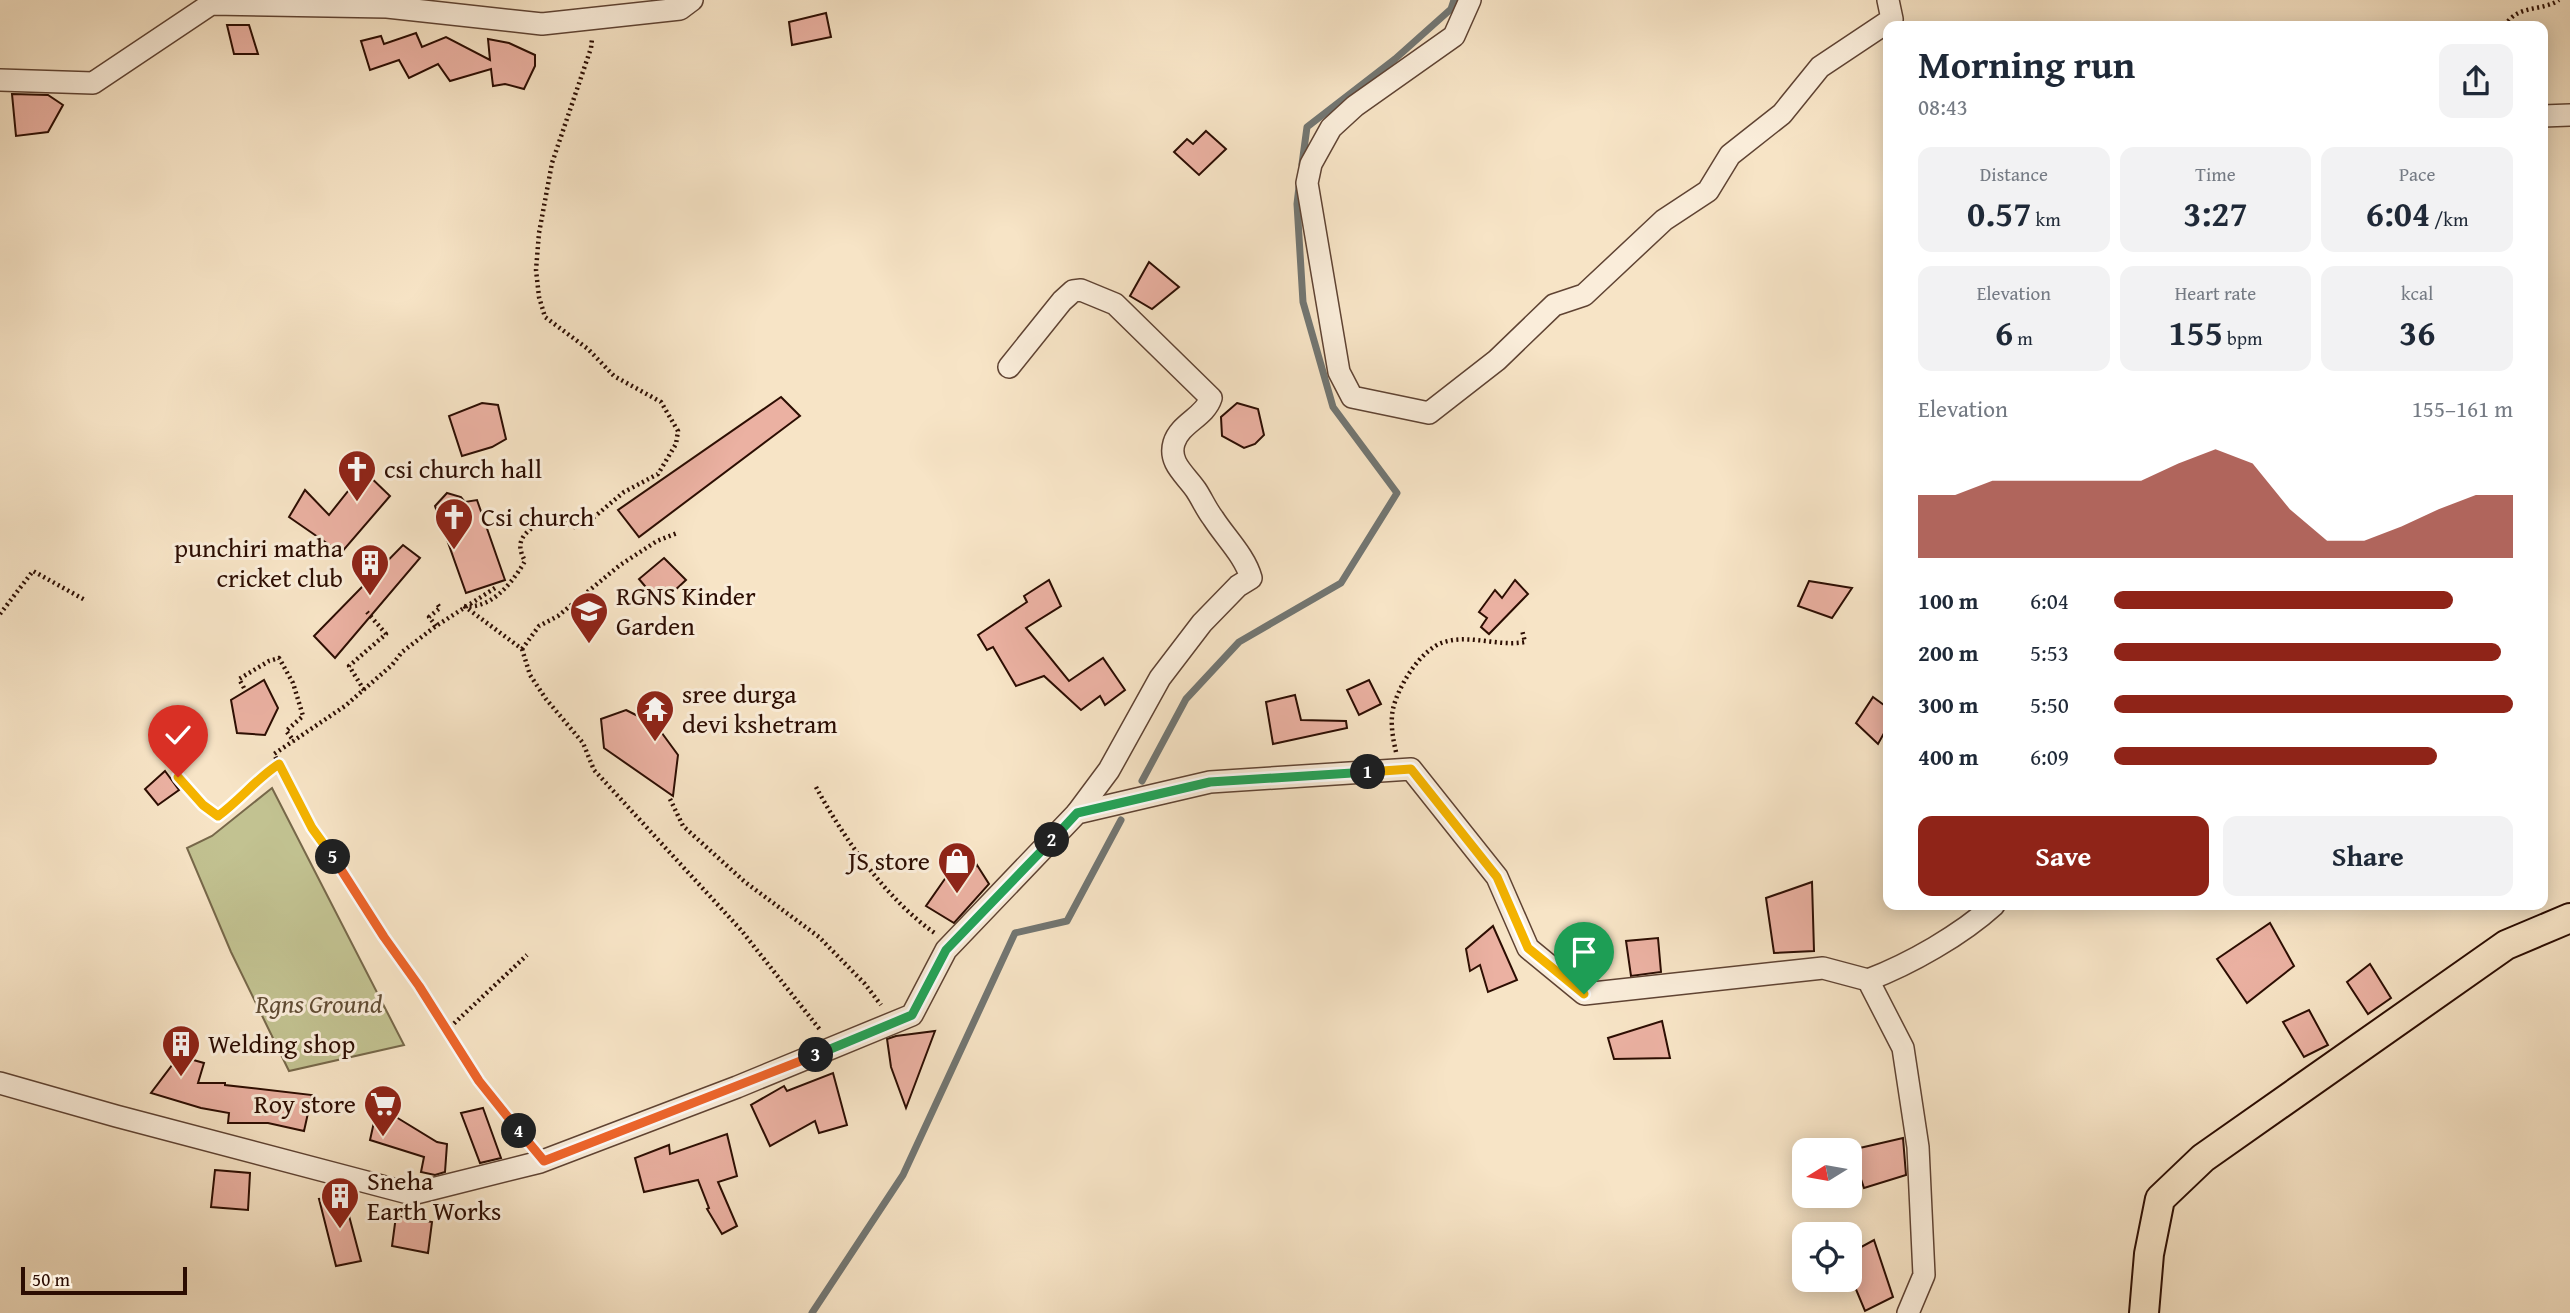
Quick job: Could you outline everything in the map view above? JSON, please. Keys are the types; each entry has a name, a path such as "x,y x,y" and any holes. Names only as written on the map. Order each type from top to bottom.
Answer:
{"main road":[{"path":"2144,1313 2149,1254 2160,1199 2203,1158 2506,946 2570,918"}],"street":[{"path":"0,80 93,83 211,4 387,7 541,24 680,9 692,0"},
{"path":"1469,0 1454,36 1355,106 1331,128 1311,164 1307,183 1339,372 1352,397 1429,413 1497,360 1554,305 1584,295 1664,220 1708,191 1730,155 1782,114 1820,67 1883,25"},
{"path":"1888,0 1892,19 1889,21"},
{"path":"2548,116 2570,115"},
{"path":"0,1083 412,1194 544,1161 737,1087 912,1015 946,950 1077,813 1109,770 1160,678 1202,623 1238,586 1251,578 1248,567 1177,467 1172,453 1174,441 1184,427 1208,407 1211,398 1115,303 1081,290 1073,291 1009,367"},
{"path":"1077,813 1210,782 1411,769 1497,877 1528,948 1584,994 1823,968 1868,980 1891,971 1934,947 1988,910"},
{"path":"1868,980 1902,1048 1918,1147 1924,1275 1908,1313"}],"path":[{"path":"2508,21 2522,10 2550,6 2559,0"},
{"path":"464,606 474,608 509,586 526,561 521,553 520,541 524,533 544,519 562,520 574,527 587,523 624,492 659,474 677,444 678,431 660,402 614,376 588,349 545,317 539,297 536,270 538,233 545,196 561,135 591,48 594,18"},
{"path":"522,649 539,626 558,616 620,565 657,541 677,533"},
{"path":"0,614 33,571 85,600"},
{"path":"495,588 436,626 402,652 345,706 274,754 312,828 419,986 479,1081 544,1161"},
{"path":"436,602 440,608 429,617 436,626"},
{"path":"464,606 522,649 530,676 583,743 594,770 741,930 819,1028"},
{"path":"364,690 349,666 386,634 367,612"},
{"path":"1399,770 1393,739 1393,708 1410,673 1428,650 1445,642 1467,640 1525,642 1522,630"},
{"path":"244,688 239,679 279,658 293,683 303,716 286,731 294,741"},
{"path":"174,778 178,777 203,805 218,816 279,764"},
{"path":"816,787 836,825 878,880 917,921 952,944"},
{"path":"670,799 683,826 745,882 819,937 865,984 893,1024"},
{"path":"446,1031 527,955"}],"green space":[{"name":"Rgns Ground","path":"272,788 404,1045 289,1071 231,952 187,848 212,836"}],"building":[{"path":"826,13 831,37 792,45 789,22"},
{"path":"227,25 249,25 258,54 234,54"},
{"path":"416,33 422,47 446,37 490,60 488,39 509,43 535,55 535,66 524,89 505,84 493,86 491,69 450,81 438,64 409,78 399,60 370,70 361,41 381,36 384,44"},
{"path":"12,94 48,95 63,105 48,132 16,136"},
{"path":"1206,131 1226,149 1199,175 1174,152 1187,139 1193,144"},
{"path":"1149,262 1179,287 1152,309 1130,296"},
{"path":"781,397 800,416 639,537 618,510"},
{"path":"482,403 498,405 506,439 492,447 462,456 449,416"},
{"path":"1237,403 1258,409 1264,435 1255,444 1244,448 1222,436 1221,417"},
{"path":"364,471 390,496 341,553 289,517 305,490 329,515"},
{"path":"447,493 461,497 465,502 477,500 505,580 466,593 435,506"},
{"name":"punchiri matha cricket club","path":"403,545 420,558 335,658 314,636"},
{"path":"664,558 686,580 660,604 639,579"},
{"path":"1049,580 1061,606 1026,628 1069,681 1103,658 1125,690 1105,705 1100,696 1081,710 1044,676 1016,686 993,647 987,650 978,635 1027,602 1024,596"},
{"path":"1515,580 1528,594 1489,634 1481,627 1487,618 1479,612 1495,590 1502,598"},
{"path":"1809,581 1852,588 1832,618 1798,606"},
{"path":"264,680 278,708 265,735 237,733 231,700"},
{"path":"1369,680 1381,704 1359,715 1347,690"},
{"path":"1295,695 1301,720 1346,721 1347,728 1273,744 1266,702"},
{"path":"1873,697 1883,704 1883,735 1878,744 1856,723"},
{"path":"626,710 656,725 678,755 673,796 604,748 601,719"},
{"path":"165,771 179,790 158,805 145,789"},
{"name":"JS store","path":"977,865 989,884 954,923 926,906 949,873 963,881"},
{"path":"1812,882 1814,951 1774,953 1766,898"},
{"path":"2270,923 2294,966 2247,1003 2217,959"},
{"path":"1493,926 1517,980 1488,992 1480,965 1470,971 1466,949"},
{"path":"1658,938 1661,972 1631,976 1626,941"},
{"path":"2370,964 2391,998 2368,1014 2347,982"},
{"path":"2309,1010 2328,1045 2304,1057 2283,1022"},
{"path":"1662,1021 1670,1058 1614,1059 1608,1038"},
{"path":"935,1031 906,1108 891,1067 887,1039"},
{"path":"179,1056 204,1063 198,1083 225,1083 312,1095 304,1131 268,1123 228,1123 229,1113 201,1108 151,1093"},
{"path":"833,1073 847,1125 819,1133 815,1121 770,1146 751,1105 784,1086 787,1091"},
{"path":"483,1108 501,1158 480,1163 461,1113"},
{"path":"396,1117 437,1142 447,1144 445,1172 435,1175 421,1172 424,1157 370,1140 374,1122 387,1129"},
{"path":"727,1134 737,1176 718,1182 737,1226 722,1234 707,1209 709,1208 698,1180 644,1192 635,1158 669,1145 670,1154"},
{"path":"1903,1138 1906,1175 1864,1188 1862,1147"},
{"path":"215,1170 250,1173 248,1210 211,1207"},
{"name":"Sneha Earth Works","path":"344,1197 361,1261 336,1266 319,1199"},
{"path":"396,1216 432,1222 428,1253 392,1246"},
{"path":"1874,1240 1893,1297 1865,1311 1857,1292 1862,1292 1862,1246"}],"waterway":[{"path":"1302,164 1307,127 1395,59 1451,9 1454,0"},
{"path":"1142,781 1186,699 1239,642 1341,583 1397,493 1333,407 1303,302 1297,204 1299,187"},
{"path":"812,1313 903,1175 1015,933 1067,921 1121,820"}],"place":[{"name":"csi church hall","path":"357,503"},
{"name":"Csi church","path":"454,551"},
{"name":"punchiri matha cricket club","path":"370,597"},
{"name":"RGNS Kinder Garden","path":"589,645"},
{"name":"sree durga devi kshetram","path":"655,743"},
{"name":"JS store","path":"957,895"},
{"name":"Welding shop","path":"181,1078"},
{"name":"Roy store","path":"383,1138"},
{"name":"Sneha Earth Works","path":"340,1230"}],"route":[{"path":"178,777 203,805 218,816 279,764 312,828 419,986 452,1041 479,1081 544,1161 737,1087 912,1015 946,950 1077,813 1210,782 1411,769 1497,877 1528,948 1584,994"}]}
